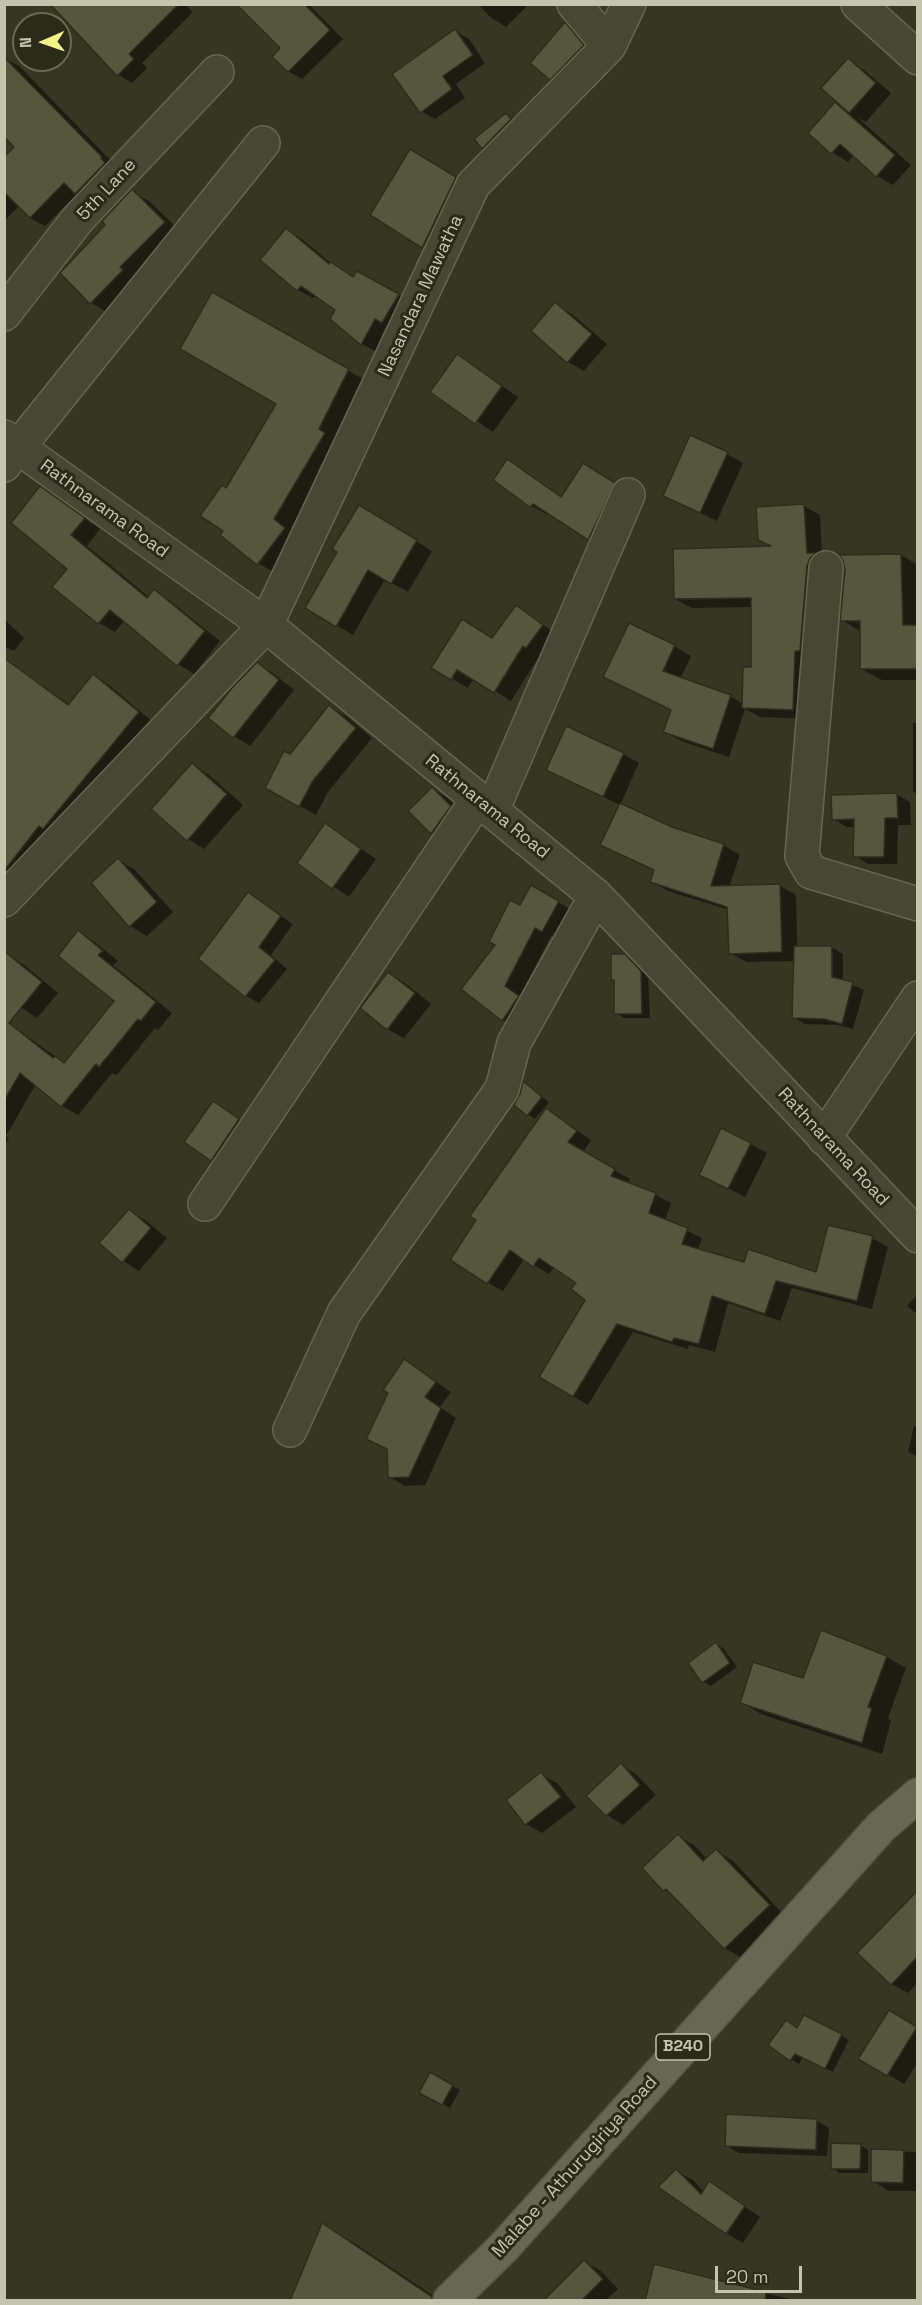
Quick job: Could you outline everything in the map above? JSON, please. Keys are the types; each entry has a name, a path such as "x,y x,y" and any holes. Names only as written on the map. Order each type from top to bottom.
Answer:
{"main road":[{"name":"Malabe - Athurugiriya Road","path":"450,2301 504,2247 881,1827 918,1795"}],"street":[{"path":"574,4 609,46"},
{"name":"Nasandara Mawatha","path":"4,900 266,625 473,185 609,46 629,4"},
{"path":"858,4 918,58"},
{"name":"5th Lane","path":"4,314 78,219 217,72"},
{"path":"9,450 263,143"},
{"name":"Rathnarama Road","path":"9,450 266,625 596,896 918,1236"},
{"path":"205,1204 485,805 628,495"},
{"path":"826,568 802,856 811,872 918,904"},
{"path":"290,1430 344,1313 502,1089 514,1043 596,896"},
{"path":"824,1138 918,998"}],"building":[{"path":"50,4 179,4 129,54 134,59 117,76 72,28 72,12 57,12"},
{"path":"236,4 304,4 330,30 288,72 272,57 280,48"},
{"path":"565,22 584,45 550,80 530,63"},
{"path":"455,29 473,55 443,76 452,89 420,113 392,74"},
{"path":"4,57 12,65 12,72 19,72 102,157 105,163 75,194 64,183 30,218 4,192 4,157 14,147 4,137"},
{"path":"848,58 876,83 849,113 821,88"},
{"path":"835,102 895,155 876,177 840,144 831,154 808,133"},
{"path":"506,113 511,119 482,149 474,139"},
{"path":"410,149 456,177 422,248 370,215"},
{"path":"132,189 165,222 120,267 123,270 90,304 60,273 105,225 102,221"},
{"path":"286,228 329,264 331,262 353,277 357,271 399,294 382,323 375,319 361,345 330,319 335,310 301,286 297,291 260,260"},
{"path":"212,292 349,369 319,429 325,433 274,519 285,528 257,565 220,535 223,531 200,516 222,485 226,488 276,404 180,349"},
{"path":"555,302 592,334 567,363 531,331"},
{"path":"457,354 502,386 475,424 430,392"},
{"path":"690,435 728,452 700,513 663,496"},
{"path":"507,459 561,497 583,463 615,483 588,540 533,504 530,507 493,480"},
{"path":"40,486 85,518 71,535 147,598 154,589 205,631 177,666 110,610 98,624 52,587 67,569 11,523"},
{"path":"804,504 807,553 816,553 810,558 807,566 800,651 795,651 793,710 742,708 743,667 751,667 751,598 674,599 673,549 771,546 758,540 756,507"},
{"path":"359,505 417,540 391,584 368,570 336,627 305,608 337,552 332,549"},
{"path":"901,554 903,625 918,625 918,669 860,669 860,621 840,621 845,570 839,555"},
{"path":"516,605 543,625 526,648 523,646 494,693 457,670 451,680 431,668 462,619 492,638"},
{"path":"629,623 675,645 663,671 731,695 713,749 663,732 671,710 603,677"},
{"path":"4,658 68,705 93,674 139,712 43,829 39,826 4,871"},
{"path":"257,662 279,680 233,738 208,718"},
{"path":"329,705 356,728 312,782 299,807 265,788 284,751 290,754"},
{"path":"566,726 624,753 603,797 546,770"},
{"path":"192,763 227,794 187,841 151,809"},
{"path":"432,787 451,806 431,834 408,811"},
{"path":"897,793 898,818 885,818 884,857 853,857 854,819 832,820 831,795"},
{"path":"620,803 672,827 724,844 711,886 780,884 782,952 729,954 727,907 650,882 654,870 600,845"},
{"path":"325,823 361,849 332,889 297,863"},
{"path":"118,858 157,902 129,927 91,883"},
{"path":"531,885 559,901 542,932 535,928 505,986 519,996 502,1021 461,989 495,945 489,942 510,900 520,905"},
{"path":"248,892 281,916 259,947 275,960 245,997 198,959"},
{"path":"78,930 103,951 98,955 156,1002 141,1021 138,1019 99,1067 96,1064 61,1107 20,1073 4,1101 4,951 42,982 9,1023 53,1058 55,1056 64,1063 114,1001 58,956"},
{"path":"794,946 832,946 832,977 853,982 842,1024 824,1019 792,1018"},
{"path":"611,954 625,954 641,971 642,1014 614,1014"},
{"path":"388,972 415,993 387,1030 360,1008"},
{"path":"523,1081 542,1097 527,1116 514,1105"},
{"path":"213,1101 239,1119 211,1161 184,1142"},
{"path":"546,1108 577,1131 568,1142 615,1169 611,1176 656,1193 649,1213 688,1228 682,1244 744,1262 748,1249 816,1272 828,1225 873,1236 857,1301 776,1281 765,1314 712,1296 699,1344 674,1338 672,1342 617,1324 573,1397 539,1377 585,1300 571,1289 576,1283 539,1258 533,1267 510,1250 487,1284 450,1260 476,1220 470,1216"},
{"path":"721,1128 751,1143 728,1189 699,1175"},
{"path":"129,1209 151,1228 122,1263 99,1243"},
{"path":"404,1359 436,1382 425,1397 441,1408 409,1477 388,1478 387,1449 366,1439 388,1393 383,1390"},
{"path":"821,1630 887,1656 868,1707 872,1708 862,1743 740,1703 753,1662 803,1678"},
{"path":"716,1642 730,1663 702,1683 688,1663"},
{"path":"621,1763 640,1785 606,1816 586,1796"},
{"path":"541,1772 561,1797 525,1825 506,1800"},
{"path":"678,1834 703,1861 716,1849 770,1905 724,1949 666,1889 663,1891 642,1868"},
{"path":"918,1890 918,1956 891,1985 857,1953"},
{"path":"889,2010 917,2027 887,2076 858,2059"},
{"path":"804,2015 842,2034 825,2069 795,2054 790,2061 768,2045 786,2020 797,2028"},
{"path":"430,2072 453,2085 442,2105 419,2093"},
{"path":"726,2114 817,2119 816,2150 725,2146"},
{"path":"831,2143 861,2144 860,2169 831,2169"},
{"path":"871,2149 904,2150 903,2183 871,2182"},
{"path":"676,2169 701,2194 709,2181 745,2206 726,2234 658,2187"},
{"path":"322,2223 432,2297 432,2301 290,2301"},
{"path":"584,2260 603,2279 581,2301 543,2301"},
{"path":"654,2264 766,2292 765,2301 645,2301"}]}
